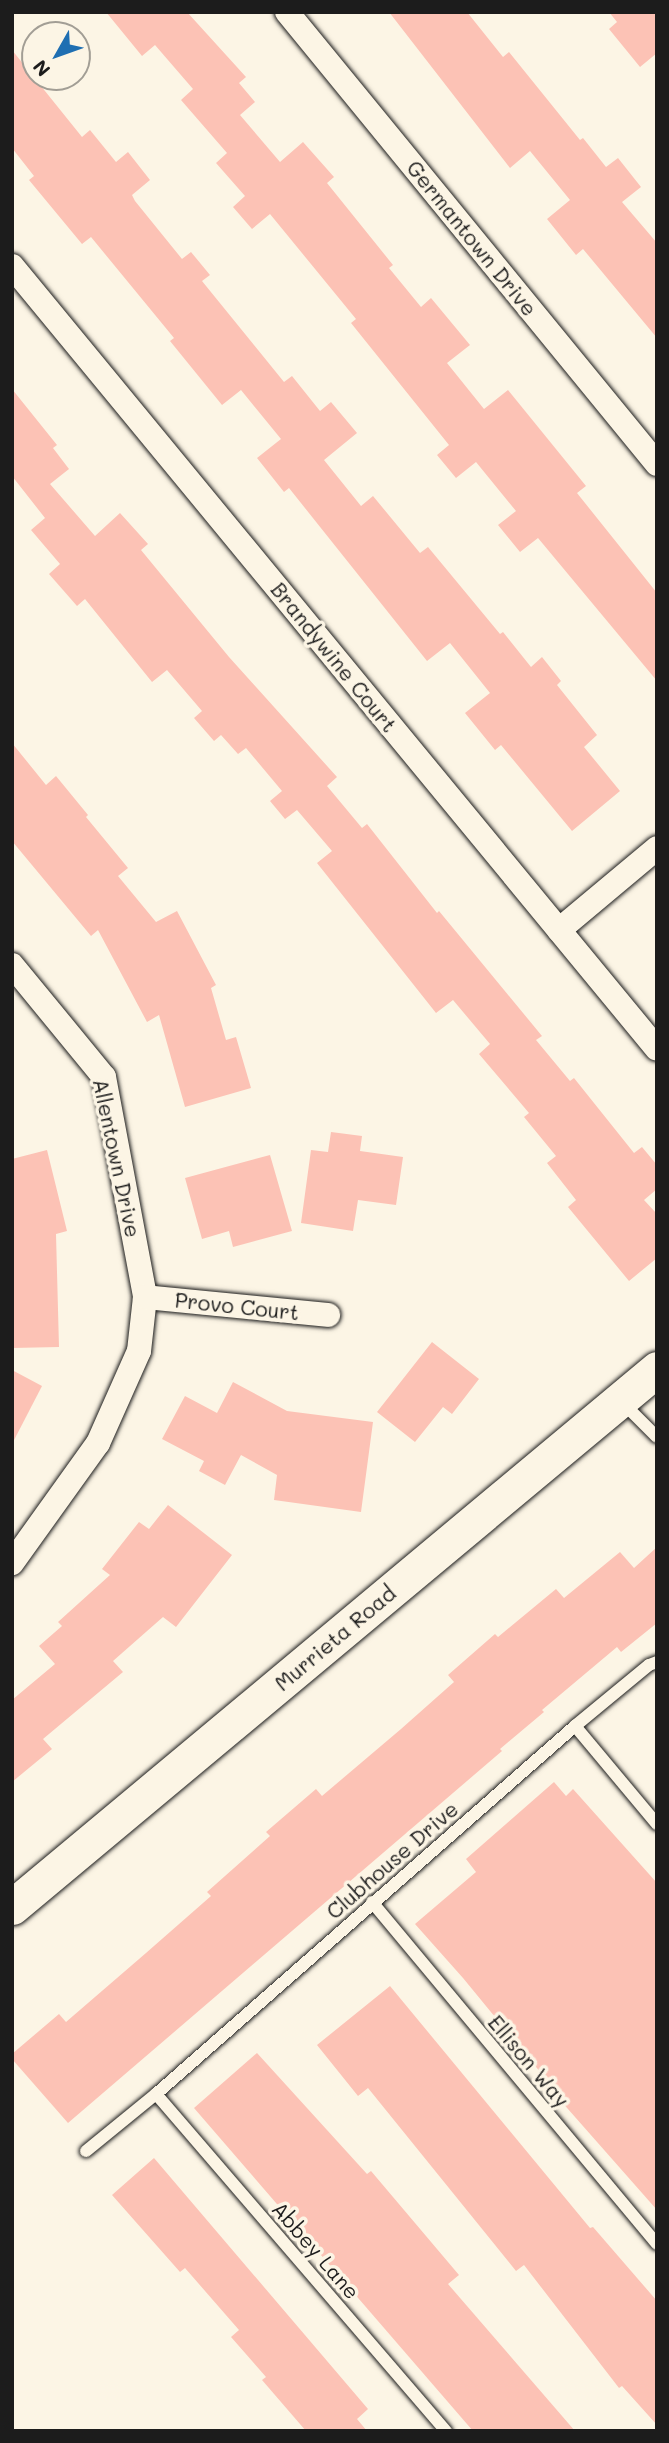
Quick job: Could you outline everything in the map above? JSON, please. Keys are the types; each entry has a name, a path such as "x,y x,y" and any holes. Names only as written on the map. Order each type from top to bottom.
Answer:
{"main road":[{"name":"Murrieta Road","path":"12,1906 657,1369"}],"street":[{"name":"Germantown Drive","path":"286,12 657,464"},
{"name":"Brandywine Court","path":"12,266 657,1049"},
{"path":"559,930 657,848"},
{"name":"Allentown Drive","path":"12,965 104,1077 145,1297 139,1351 98,1443 12,1563"},
{"name":"Provo Court","path":"145,1297 328,1315"}],"lane":[{"path":"620,1399 657,1437"},
{"name":"Clubhouse Drive","path":"86,2151 156,2094 575,1726 649,1665 657,1662"},
{"path":"575,1726 657,1824"},
{"name":"Ellison Way","path":"372,1902 657,2244"},
{"name":"Abbey Lane","path":"156,2094 446,2431"}],"building":[{"path":"106,12 187,12 246,77 239,83 255,102 240,115 280,162 303,142 334,177 327,183 393,265 389,268 421,307 431,298 470,345 447,363 484,409 508,390 586,486 577,493 657,593 657,681 538,538 520,552 498,525 516,511 476,462 456,478 437,455 449,445 351,323 356,319 270,214 252,229 233,207 245,196 216,163 227,153 181,100 193,89 155,45 142,56"},
{"path":"389,12 467,12 503,57 509,52 580,140 583,138 606,167 618,158 641,187 622,202 657,243 657,338 583,249 576,255 547,219 570,200 530,151 510,168"},
{"path":"609,12 657,12 657,53 640,67 609,29 617,22"},
{"path":"12,50 21,61 21,91 45,91 82,137 90,130 116,162 128,152 150,180 132,195 135,201 182,259 191,252 210,275 202,281 284,382 292,376 320,411 331,402 357,433 324,460 361,506 373,496 420,553 428,547 531,667 542,657 561,681 557,685 597,735 584,747 620,791 572,831 501,745 495,750 465,713 490,693 450,643 427,661 289,488 284,492 257,458 281,439 241,390 222,405 170,341 174,338 91,237 82,244 29,180 34,176 12,148"},
{"path":"12,389 57,445 53,448 69,469 50,484 95,536 120,513 148,544 141,550 229,657 337,777 327,786 362,828 367,824 437,913 439,911 542,1036 536,1040 570,1081 574,1078 634,1153 642,1147 657,1165 657,1189 644,1200 657,1214 657,1258 629,1281 568,1207 576,1200 547,1163 556,1156 524,1117 529,1113 479,1054 490,1044 453,1000 436,1013 317,863 332,851 297,810 285,819 270,801 282,791 246,748 238,754 221,735 214,741 194,718 202,711 167,670 152,682 85,599 77,606 49,574 60,564 31,530 45,518 12,476"},
{"path":"12,743 46,785 56,776 88,815 86,817 128,868 118,876 156,922 177,911 216,985 211,988 226,1040 236,1037 251,1088 185,1107 159,1015 147,1022 98,930 91,936 12,841"},
{"path":"331,1132 362,1136 360,1151 403,1157 396,1205 358,1200 353,1231 301,1223 311,1150 328,1152"},
{"path":"47,1150 67,1231 56,1234 59,1347 12,1348 12,1159"},
{"path":"270,1155 292,1231 233,1247 229,1231 202,1239 185,1178"},
{"path":"432,1342 479,1379 452,1414 443,1407 415,1442 377,1412"},
{"path":"12,1370 42,1386 12,1444"},
{"path":"233,1382 287,1411 373,1422 361,1512 274,1500 277,1475 241,1455 225,1485 199,1471 204,1461 162,1439 185,1396 217,1413"},
{"path":"168,1505 232,1555 176,1627 163,1617 113,1661 123,1672 43,1739 52,1749 12,1782 12,1700 55,1664 39,1646 62,1626 58,1622 110,1575 102,1569 139,1522 149,1529"},
{"path":"657,1547 657,1623 621,1652 617,1647 542,1710 544,1712 500,1749 502,1751 68,2123 12,2059 12,2054 59,2014 66,2022 146,1953 211,1896 207,1892 270,1836 266,1832 316,1789 322,1796 401,1729 454,1682 448,1675 495,1634 498,1637 556,1589 564,1598 620,1552 634,1568"},
{"path":"554,1782 566,1796 573,1789 657,1883 657,2210 538,2075 541,2073 415,1924 476,1872 466,1859"},
{"path":"390,1986 590,2228 593,2227 657,2301 657,2425 622,2386 619,2388 524,2265 516,2271 368,2088 358,2096 317,2045"},
{"path":"257,2053 367,2174 371,2171 459,2275 448,2284 575,2431 473,2431 194,2108"},
{"path":"154,2158 368,2409 357,2419 367,2431 306,2431 262,2380 266,2377 231,2337 239,2330 185,2268 180,2272 112,2195"}]}
